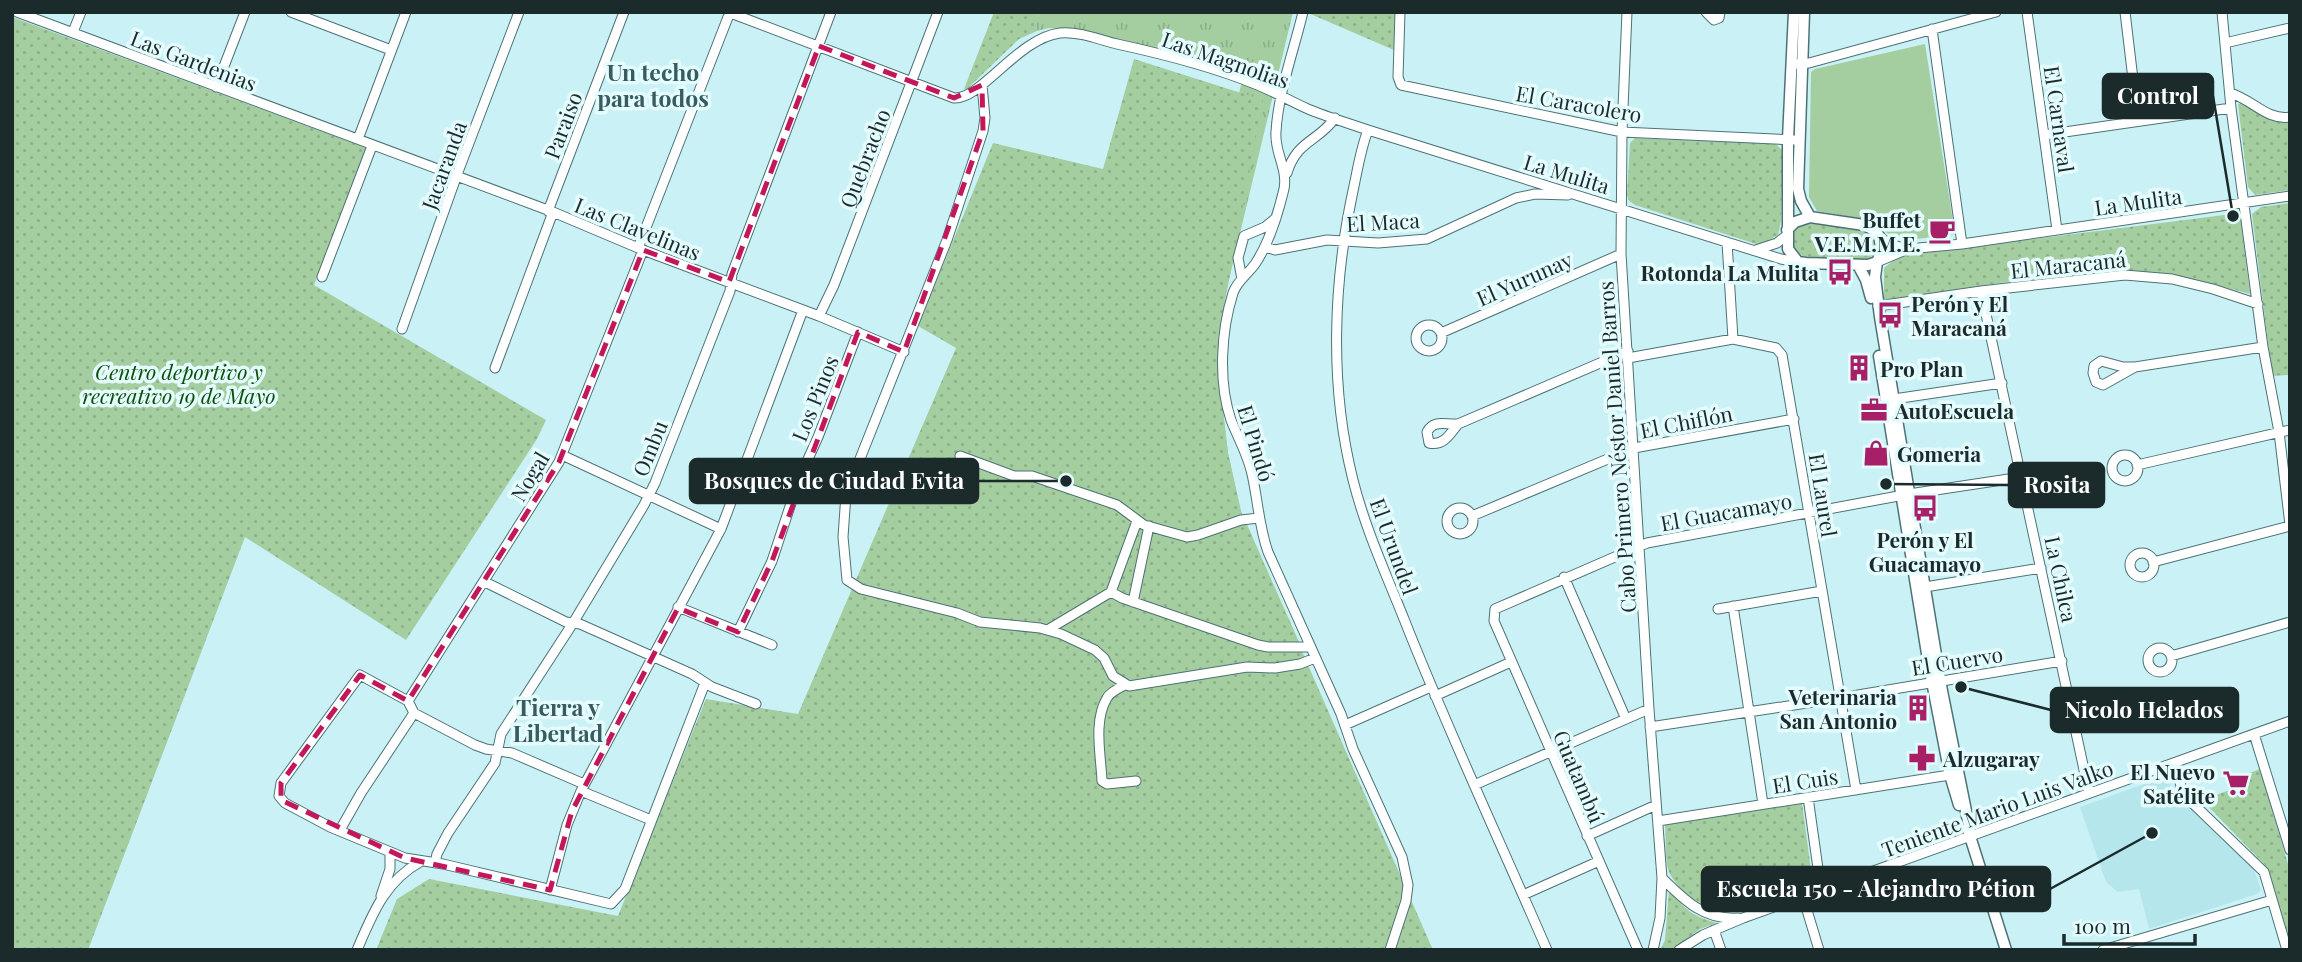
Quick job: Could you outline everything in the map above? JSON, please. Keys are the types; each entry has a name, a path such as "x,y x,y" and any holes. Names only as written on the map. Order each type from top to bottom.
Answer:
{"main road":[{"path":"1794,12 1797,64"},
{"path":"1804,12 1797,64 1788,249 1798,262 1858,265 1877,262"},
{"path":"1794,140 1798,189 1810,217"},
{"path":"1787,232 1795,222 1810,217 1864,225 1879,236 1882,250 1877,262 1875,287 1894,399 1905,495 1925,587 1936,680"},
{"path":"1858,265 1869,291 1936,680 1964,821 2007,950"}],"street":[{"name":"Las Gardenias","path":"17,12 358,139"},
{"path":"73,32 82,12"},
{"path":"216,88 245,12"},
{"path":"291,12 391,50"},
{"path":"358,139 406,12"},
{"name":"Jacaranda","path":"402,329 519,12"},
{"name":"Paraiso","path":"495,368 624,12"},
{"name":"Las Magnolias","path":"729,12 960,99 972,93 1032,43 1047,36 1067,33 1151,51 1228,74 1282,95 1303,107 1368,130"},
{"name":"Nogal","path":"408,701 485,582 562,455 729,12"},
{"name":"Ombu","path":"435,863 439,848 495,763 501,734 573,623 649,496 831,12"},
{"name":"Quebracho","path":"819,316 834,285 938,12"},
{"name":"El Pindó","path":"1303,12 1275,134 1285,178 1277,217 1255,265 1235,289 1226,327 1223,385 1230,418 1250,465 1268,552 1402,856 1408,885 1403,913 1390,950"},
{"name":"El Caracolero","path":"1400,12 1399,83 1622,132 1794,140"},
{"name":"Cabo Primero Néstor Daniel Barros","path":"1627,12 1620,207 1621,254 1648,709 1662,878 1660,918 1653,950"},
{"path":"1706,12 1714,20 1719,18 1720,12"},
{"path":"1797,64 1996,12"},
{"name":"El Carnaval","path":"2027,12 2057,230"},
{"path":"2125,12 2138,121"},
{"path":"2153,562 2290,526 2279,432 2263,347 2231,108 2222,12"},
{"path":"2225,43 2290,28"},
{"path":"1932,29 1962,244"},
{"path":"982,85 985,118 983,131 947,240 846,495 843,537 847,580 860,589 957,613 980,622 1049,629 1095,650 1104,658 1113,676 1125,685 1140,686 1247,667 1275,668 1300,664 1315,657"},
{"path":"2230,93 2246,99 2274,118 2290,117"},
{"path":"2044,135 2231,108"},
{"path":"1285,178 1290,163 1300,148 1329,126 1335,118"},
{"name":"La Mulita","path":"1368,130 1780,259 1798,262"},
{"name":"El Urundel","path":"1368,130 1361,151 1343,242 1339,284 1339,377 1353,481 1373,542 1433,692 1547,950"},
{"name":"Las Clavelinas","path":"358,139 819,316 904,352"},
{"path":"322,277 372,146"},
{"name":"El Maca","path":"1265,247 1275,250 1327,240 1378,243 1427,239 1516,198 1535,194 1580,195"},
{"name":"La Mulita","path":"1877,262 1908,249 1962,244 2290,197"},
{"path":"1242,279 1238,258 1244,236 1265,227 1277,217"},
{"path":"1755,251 1777,243 1787,232"},
{"name":"La Mulita","path":"1879,236 1887,243 1908,249"},
{"path":"1458,424 1628,355 1733,339 1727,242"},
{"name":"El Yurunay","path":"1441,333 1621,254"},
{"name":"El Maracaná","path":"1878,306 2097,276 2136,275 2172,279 2258,304"},
{"name":"La Chilca","path":"1981,291 2089,793"},
{"path":"550,890 567,825 582,788 721,528 803,310"},
{"name":"Los Pinos","path":"738,632 772,561 799,479 858,332"},
{"name":"El Laurel","path":"1733,339 1771,347 1782,355 1856,790"},
{"path":"2135,367 2263,347"},
{"path":"1894,399 2001,383"},
{"name":"El Chiflón","path":"1472,516 1634,448 1794,419"},
{"path":"2137,465 2290,430"},
{"path":"562,455 721,528"},
{"path":"960,456 1014,476 1032,476 1117,505 1137,521 1193,537 1241,520 1259,517"},
{"name":"El Guacamayo","path":"1493,614 1500,606 1640,544 1905,495 2022,477"},
{"path":"1049,629 1111,592 1137,521"},
{"path":"1133,602 1149,526"},
{"path":"1925,587 2041,568"},
{"path":"1564,577 1626,719"},
{"path":"485,582 756,704"},
{"path":"1718,609 1822,591"},
{"path":"1111,592 1258,645 1311,647"},
{"path":"1733,606 1763,804"},
{"path":"678,607 772,645"},
{"name":"Guatambú","path":"1493,614 1597,862 1638,950"},
{"path":"2171,656 2290,622"},
{"name":"El Cuervo","path":"1650,727 2062,661"},
{"path":"1345,725 1511,662"},
{"path":"651,820 512,753 475,745 414,713 408,701 360,675 281,783 279,796 285,803 390,853 606,905 615,902 625,889 705,683"},
{"path":"1125,685 1107,698 1101,714 1099,725 1102,781 1107,784 1136,781"},
{"path":"1474,785 1648,709"},
{"path":"340,830 360,793 414,713"},
{"name":"Teniente Mario Luis Valko","path":"1679,950 1714,930 1743,918 2290,720"},
{"path":"2254,734 2290,850"},
{"path":"2175,763 2183,794 2264,872 2287,950"},
{"name":"El Cuis","path":"1658,821 1954,775"},
{"path":"1808,797 1821,890"},
{"path":"1587,836 1656,805"},
{"path":"357,950 381,897 390,869 390,853"},
{"path":"381,897 420,862"},
{"path":"1523,895 1597,862"},
{"path":"1662,878 1690,905 1706,914 1723,918 1743,918"},
{"path":"1803,897 1819,950"},
{"path":"2103,950 2272,900"},
{"path":"1714,930 1720,950"}],"highlighted area":[{"path":"819,46 954,98 982,85 983,131 904,352 858,332 772,561 738,632 678,608 572,811 550,890 405,858 281,800 281,783 360,675 408,701 559,462 643,250 729,282"}],"shaded area":[{"path":"2166,776 2174,793 2254,870 2261,890 2257,894 2149,929 2139,889 2118,892 2106,882 2080,807"}],"green space":[{"path":"994,12 1042,12 1037,16 1037,31 1019,39 964,89"},
{"path":"1042,12 1293,12 1226,292 1218,338 1228,453 1241,511 1303,651 1076,598 1219,175 1244,73 1083,31 1049,28 1037,31 1037,16"},
{"path":"1308,12 1395,12 1394,50 1308,13"},
{"name":"Centro deportivo y recreativo 19 de Mayo","path":"12,17 367,148 314,285 546,420 537,439 406,640 245,537 88,950 12,950"},
{"path":"1925,44 1955,234 1909,240 1887,233 1874,221 1817,211 1809,197 1811,72"},
{"path":"1134,59 1263,100 1218,338 1228,453 1241,512 1433,950 376,950 397,899 429,879 618,916 706,699 798,714 956,348 918,326 993,143 1103,169"},
{"path":"2244,102 2270,119 2290,121 2290,190 2255,195 2248,187 2238,104"},
{"path":"1635,138 1776,144 1783,151 1781,221 1778,235 1764,243 1756,244 1629,201 1627,195 1630,143"},
{"path":"2290,203 2290,375 2272,376 2252,214 2261,207"},
{"path":"2240,213 2250,294 2197,280 2123,269 2069,273 1884,300 1884,268 1899,256"},
{"path":"1803,223 1866,230 1875,240 1875,254 1862,262 1802,256 1792,245 1793,230"},
{"path":"2260,769 2290,871 2290,944 2265,865 2202,800 2241,786 2239,777"},
{"path":"1802,803 1813,885 1764,905 1730,912 1714,910 1698,903 1683,891 1670,875 1666,859 1665,825"},
{"path":"1736,862 1739,887 1704,891 1701,866"},
{"path":"1669,890 1689,911 1717,923 1700,929 1673,950 1660,950 1665,940"}],"place":[{"name":"Control","path":"2233,216"},
{"name":"Buffet V.E.M.M.E.","path":"1942,231"},
{"name":"Rotonda La Mulita","path":"1840,272"},
{"name":"Perón y El Maracaná","path":"1890,315"},
{"name":"Pro Plan","path":"1859,368"},
{"name":"AutoEscuela","path":"1874,410"},
{"name":"Gomeria","path":"1876,453"},
{"name":"Bosques de Ciudad Evita","path":"1066,481"},
{"name":"Rosita","path":"1886,484"},
{"name":"Perón y El Guacamayo","path":"1925,508"},
{"name":"Nicolo Helados","path":"1961,687"},
{"name":"Veterinaria San Antonio","path":"1918,708"},
{"name":"Alzugaray","path":"1922,758"},
{"name":"El Nuevo Satélite","path":"2236,783"},
{"name":"Escuela 150 - Alejandro Pétion","path":"2152,833"}],"district":[{"name":"Un techo para todos","path":"653,84"},
{"name":"Tierra y Libertad","path":"558,719"}]}
